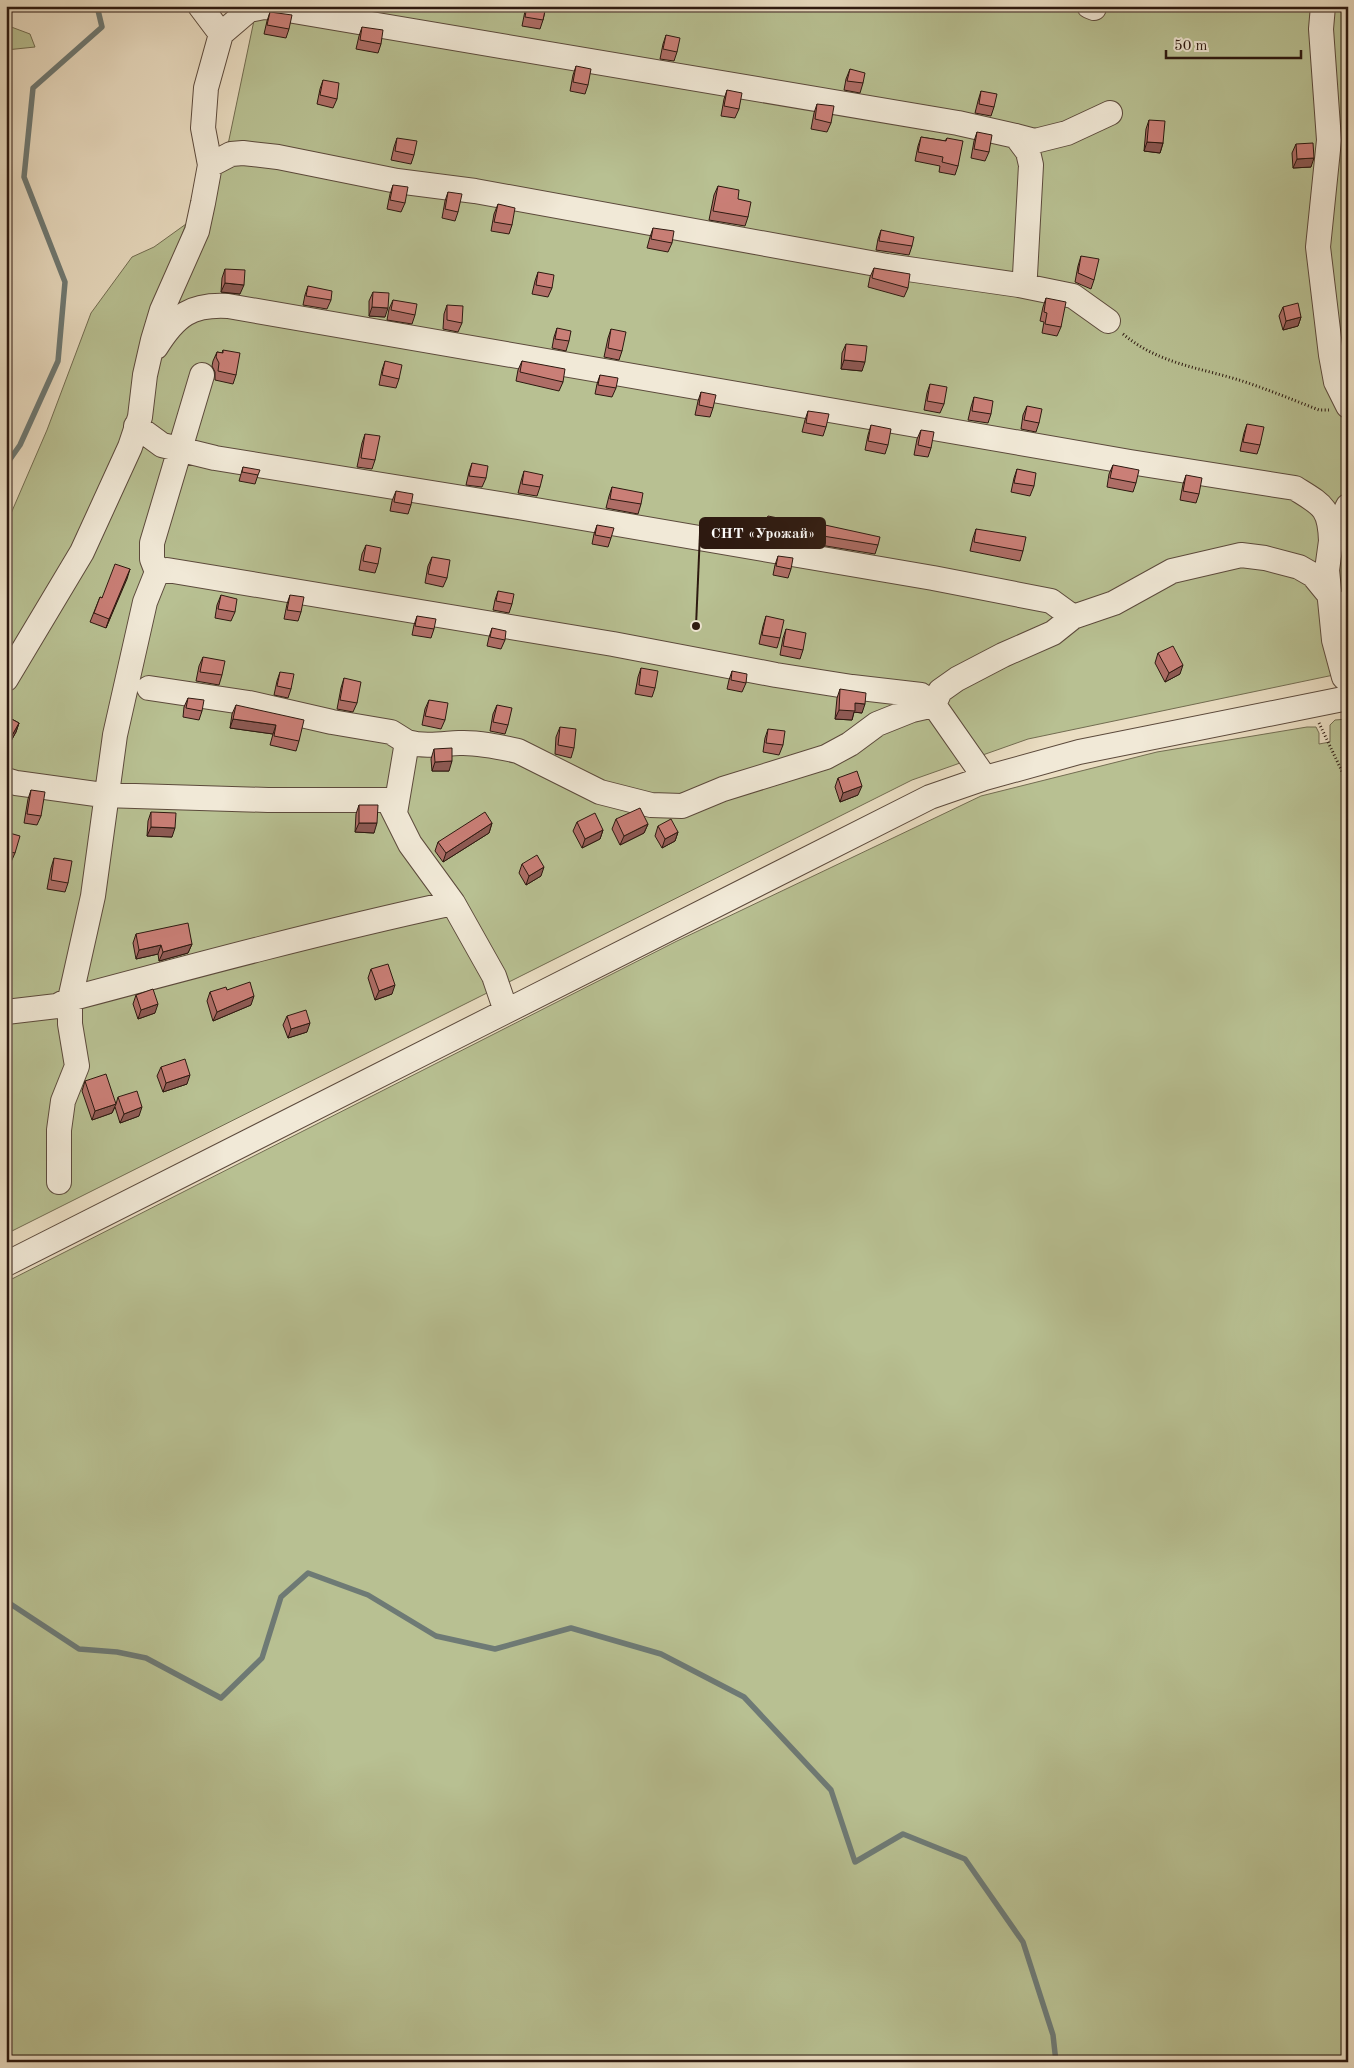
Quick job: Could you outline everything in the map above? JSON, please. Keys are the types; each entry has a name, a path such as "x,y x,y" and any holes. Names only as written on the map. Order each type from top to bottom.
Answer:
{"street":[{"path":"200,6 234,20"},
{"path":"1306,6 1322,18 1329,140 1318,248 1331,355 1340,408"},
{"path":"6,679 82,552 136,426 148,360 162,310 197,232 210,165 203,128 206,88 234,20 249,10 264,7 276,8 958,123 1035,141 1067,133 1110,113"},
{"path":"1016,136 1028,152 1030,165 1025,275 1019,285"},
{"path":"210,165 230,154 278,157 397,181 475,191 886,266 1019,285 1073,296 1108,321"},
{"path":"148,360 162,338 187,312 210,305 228,306 1130,462 1295,488 1319,503 1330,518 1331,541 1327,570 1334,640 1344,677 1348,681"},
{"path":"59,1182 59,1130 63,1102 76,1066 70,1024 70,999 93,896 116,735 145,602 157,572 152,559 152,543 202,375"},
{"path":"136,426 162,445 215,458 528,508 933,578 1051,601 1073,617"},
{"path":"1331,541 1348,506"},
{"path":"934,705 940,691 957,679 1003,655 1053,633 1073,617 1099,610 1172,571 1242,555 1265,558 1299,567 1313,575 1331,597"},
{"path":"157,572 167,570 247,582 613,644 786,677 921,695 934,705 986,778"},
{"path":"149,688 249,703 332,722 391,732 407,742 419,746 461,743 518,751 600,792 651,805 682,806 723,789 826,757 850,744 877,724 912,710 934,705"},
{"path":"6,1264 930,797 986,778 1079,752 1310,704 1348,698"},
{"path":"395,813 407,742"},
{"path":"6,780 16,784 107,795 268,800 388,800 410,844 452,904 494,976 506,1011"},
{"path":"6,1012 57,1006 70,999 364,922 452,904"}],"path":[{"path":"1108,321 1132,342 1158,357 1192,369 1249,383 1319,410 1340,408"},
{"path":"1310,704 1348,784"}],"green space":[{"path":"257,6 1348,6 1348,672 1028,739 912,780 6,1234 6,690 136,436 226,154"},
{"path":"6,25 30,34 35,47 6,50"},
{"path":"186,224 157,303 134,384 122,447 79,538 6,662 6,525 47,430 91,313 132,257 154,247"},
{"path":"1348,719 1348,2062 6,2062 6,1282 677,941 981,796 1157,752 1307,727 1316,727 1319,733 1319,744 1330,742 1330,725 1335,720"}],"building":[{"path":"527,6 546,6 543,20 525,17"},
{"path":"270,12 292,15 289,29 267,25"},
{"path":"362,27 383,30 381,44 360,40"},
{"path":"666,35 680,38 677,52 663,49"},
{"path":"576,66 591,69 588,85 573,82"},
{"path":"850,69 865,73 863,83 847,81"},
{"path":"323,80 339,83 337,99 320,95"},
{"path":"727,90 742,93 739,109 724,106"},
{"path":"981,91 997,94 994,107 979,104"},
{"path":"817,104 834,106 831,123 815,119"},
{"path":"1149,120 1165,121 1163,143 1147,142"},
{"path":"977,132 992,135 989,152 974,149"},
{"path":"921,137 946,141 947,138 963,141 958,166 942,162 943,157 918,152"},
{"path":"397,138 417,141 414,155 395,151"},
{"path":"1313,143 1314,158 1297,159 1296,144"},
{"path":"393,185 408,187 405,203 390,200"},
{"path":"718,186 739,190 738,199 751,202 748,217 713,211"},
{"path":"448,192 462,194 458,212 445,209"},
{"path":"498,204 515,208 512,225 494,222"},
{"path":"653,228 674,231 672,243 651,239"},
{"path":"881,230 914,237 912,246 879,241"},
{"path":"1081,256 1099,259 1094,280 1078,273"},
{"path":"874,268 910,274 908,288 872,278"},
{"path":"225,269 245,270 244,285 225,283"},
{"path":"538,272 554,275 552,288 536,285"},
{"path":"308,286 332,291 331,300 306,296"},
{"path":"373,292 389,293 388,308 372,307"},
{"path":"1046,298 1066,302 1061,327 1045,324 1047,313 1044,312"},
{"path":"393,300 417,304 415,315 391,310"},
{"path":"1298,303 1301,317 1286,321 1283,307"},
{"path":"447,305 463,306 462,323 447,320"},
{"path":"557,328 571,331 569,341 555,339"},
{"path":"611,329 626,332 622,351 608,348"},
{"path":"846,344 867,346 865,362 844,360"},
{"path":"223,350 240,353 236,375 218,371 217,352 223,353"},
{"path":"385,361 402,365 399,379 382,375"},
{"path":"522,361 565,369 563,382 520,372"},
{"path":"600,375 618,378 616,388 598,385"},
{"path":"930,384 947,387 944,404 927,401"},
{"path":"701,392 716,395 713,408 699,405"},
{"path":"974,397 993,401 991,414 972,411"},
{"path":"1027,406 1042,409 1039,423 1024,420"},
{"path":"808,411 829,414 826,427 806,423"},
{"path":"1247,424 1264,427 1260,445 1243,442"},
{"path":"871,425 891,429 888,445 868,441"},
{"path":"921,430 934,432 931,448 918,445"},
{"path":"365,434 380,436 375,460 361,458"},
{"path":"472,463 488,466 486,478 469,476"},
{"path":"1113,465 1139,470 1136,483 1110,478"},
{"path":"243,467 260,470 258,475 242,472"},
{"path":"1017,469 1036,473 1034,486 1014,483"},
{"path":"524,471 543,475 540,487 522,484"},
{"path":"1186,475 1202,478 1199,494 1183,491"},
{"path":"612,487 643,493 641,504 610,499"},
{"path":"396,491 413,494 411,505 394,502"},
{"path":"768,516 783,519 781,528 766,526"},
{"path":"597,525 614,528 611,538 595,535"},
{"path":"825,525 880,537 878,545 823,536"},
{"path":"976,529 1026,537 1023,551 974,542"},
{"path":"366,545 381,548 378,564 363,561"},
{"path":"778,556 793,558 791,569 776,566"},
{"path":"432,557 450,560 447,578 428,574"},
{"path":"115,564 130,569 109,619 94,613"},
{"path":"498,591 514,594 512,604 496,601"},
{"path":"221,595 237,599 235,612 218,609"},
{"path":"290,595 304,597 301,612 287,610"},
{"path":"417,616 436,619 434,629 415,626"},
{"path":"766,616 784,620 780,638 762,635"},
{"path":"492,628 506,631 505,640 490,637"},
{"path":"786,629 806,633 803,650 783,646"},
{"path":"1173,646 1183,665 1169,673 1158,653"},
{"path":"203,657 225,661 222,675 200,672"},
{"path":"641,668 658,671 655,688 639,685"},
{"path":"732,671 747,674 746,683 731,680"},
{"path":"280,672 294,674 291,689 277,686"},
{"path":"344,678 361,682 357,703 340,700"},
{"path":"840,689 866,693 865,704 855,703 855,711 839,710"},
{"path":"188,698 204,700 202,711 186,708"},
{"path":"429,700 448,703 445,720 425,716"},
{"path":"236,705 304,720 299,741 274,736 276,725 233,719"},
{"path":"497,705 512,708 508,725 493,722"},
{"path":"6,716 19,723 10,739 6,737"},
{"path":"560,727 576,729 574,748 558,745"},
{"path":"768,729 785,731 783,745 766,743"},
{"path":"452,748 452,761 435,762 434,749"},
{"path":"857,771 862,786 843,793 838,778"},
{"path":"31,790 45,792 41,816 27,814"},
{"path":"359,805 378,805 377,823 359,823"},
{"path":"640,808 648,824 624,836 616,819"},
{"path":"151,812 176,813 175,828 151,827"},
{"path":"485,812 492,823 446,853 438,842"},
{"path":"595,813 603,830 585,839 577,822"},
{"path":"671,819 678,832 665,839 658,826"},
{"path":"6,832 20,836 15,853 6,851"},
{"path":"537,855 544,867 529,876 522,864"},
{"path":"54,858 72,861 68,883 51,880"},
{"path":"188,923 192,944 163,952 161,945 139,950 136,934"},
{"path":"388,964 395,985 379,991 371,969"},
{"path":"250,982 254,996 217,1012 210,992 226,987 227,990"},
{"path":"153,989 158,1004 141,1010 136,995"},
{"path":"306,1010 310,1023 291,1029 287,1016"},
{"path":"185,1059 190,1075 166,1083 161,1067"},
{"path":"106,1074 116,1104 95,1111 85,1081"},
{"path":"137,1091 142,1107 124,1114 118,1097"}],"waterway":[{"path":"6,465 20,445 58,361 65,282 24,177 33,88 102,27 97,6"},
{"path":"6,1601 79,1649 117,1652 146,1658 221,1698 262,1658 281,1597 308,1573 368,1595 436,1636 495,1649 571,1628 661,1654 744,1697 831,1790 855,1862 903,1834 965,1859 1023,1942 1053,2035 1056,2062"}],"place":[{"name":"СНТ «Урожай»","path":"696,626"}]}
